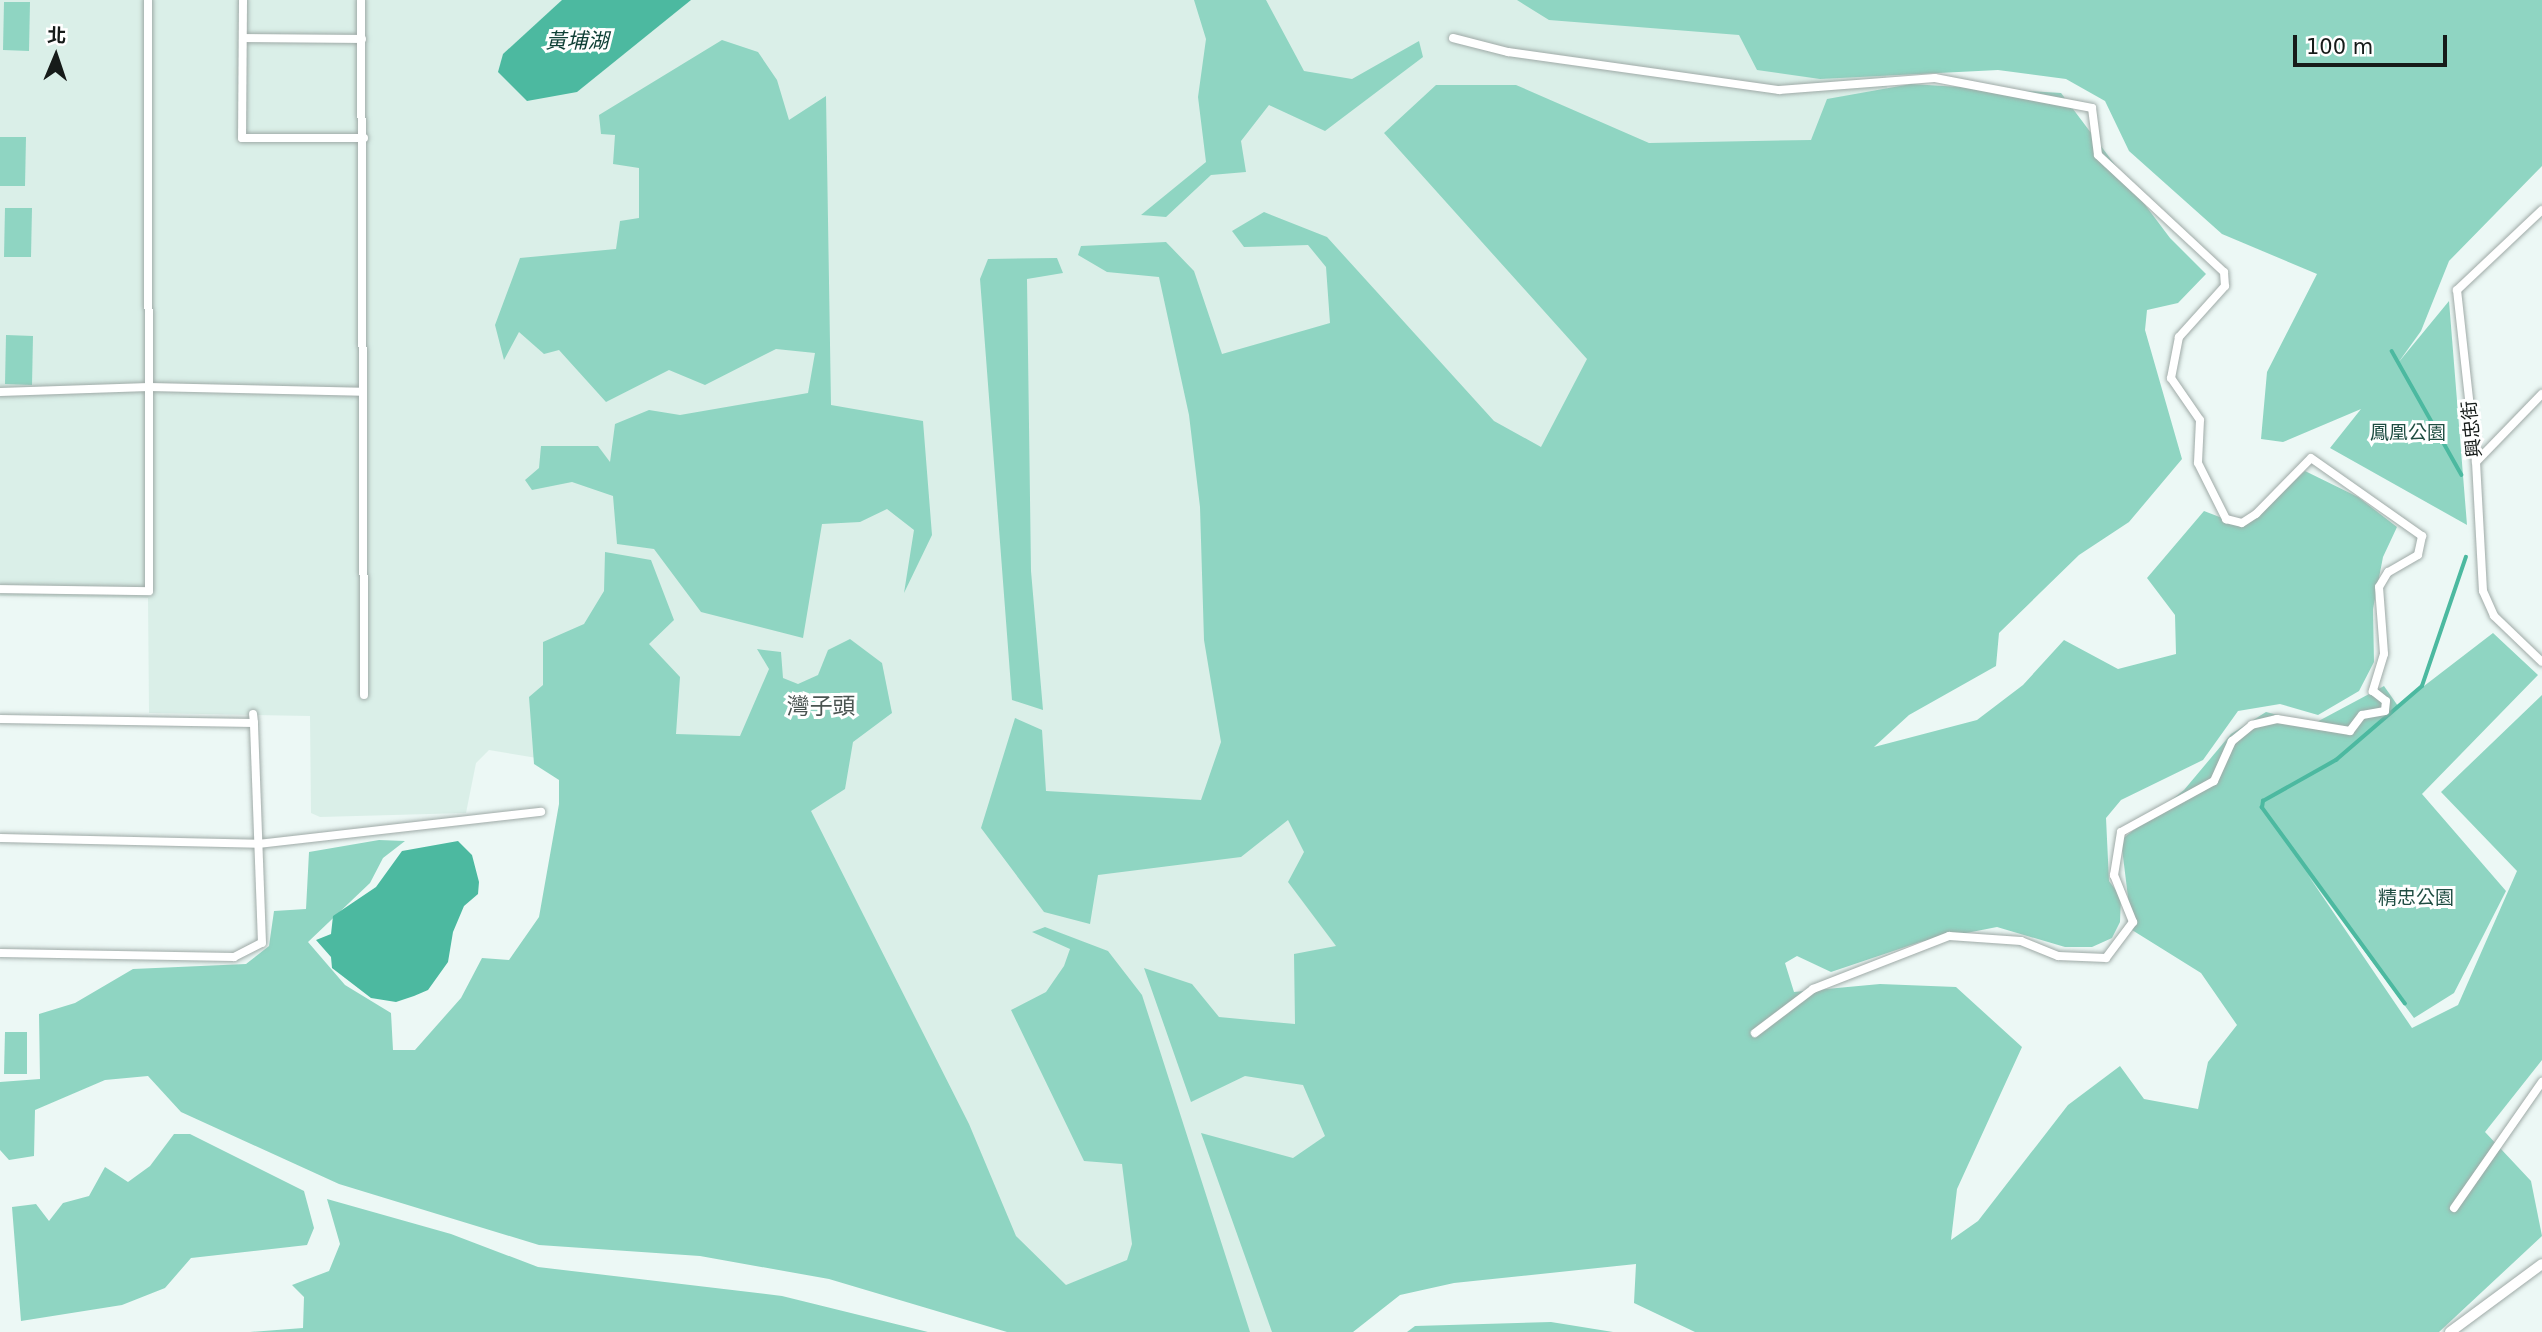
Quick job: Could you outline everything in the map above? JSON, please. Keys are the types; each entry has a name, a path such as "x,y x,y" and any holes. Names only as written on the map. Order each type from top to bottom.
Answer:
{"street":[{"path":"0,589 149,591 148,0"},
{"path":"243,0 242,138 365,138"},
{"path":"361,0 365,138 362,392 364,695"},
{"path":"243,38 362,38"},
{"path":"1453,38 1508,52 1779,90 1935,78 2092,108 2098,155 2224,272 2225,286 2179,337 2171,378 2200,420 2198,463 2226,519 2242,523 2256,514 2311,458 2329,467 2365,500 2392,510 2421,536 2418,555 2388,572 2379,587 2384,654 2373,691 2386,701 2385,711 2362,715 2350,731 2277,719 2252,725 2232,741 2214,781 2121,832 2114,875 2133,922 2106,958 2058,956 2021,941 1949,936 1813,989 1755,1033"},
{"name":"興忠街","path":"2542,210 2457,290 2476,461 2483,591 2494,616 2542,662"},
{"path":"0,391 149,387 362,392"},
{"path":"2476,461 2542,394"},
{"path":"0,719 253,718 262,943 248,955 0,953"},
{"path":"0,838 258,844 541,812"},
{"path":"2454,1208 2542,1082"},
{"path":"2450,1332 2542,1264"}],"shaded area":[{"path":"0,0 1753,0 1882,35 1893,150 1480,1237 1345,1332 1027,1332 555,761 489,750 476,763 466,813 320,817 311,813 310,716 149,713 148,598 0,596"}],"green space":[{"path":"1194,0 1266,0 1304,71 1352,79 1419,41 1423,57 1325,131 1269,105 1241,141 1246,172 1211,175 1166,217 1141,215 1206,162 1198,97 1206,39"},
{"name":"鳳凰公園","path":"1517,0 2542,0 2542,166 2449,261 2421,331 2398,363 2449,301 2467,525 2330,448 2361,409 2283,442 2261,439 2267,372 2317,274 2222,234 2129,151 2105,101 2066,79 1998,70 1820,79 1757,70 1739,35 1549,20"},
{"path":"4,2 30,2 29,51 3,50"},
{"path":"722,40 758,52 777,80 789,120 826,96 831,405 923,421 932,535 904,593 914,530 887,509 860,522 822,524 803,638 701,612 654,549 617,544 613,496 572,482 532,490 525,480 539,468 541,446 598,446 610,462 615,424 649,410 680,415 808,393 815,353 776,349 705,385 669,370 606,402 559,350 544,354 519,332 504,360 495,325 520,258 616,249 620,221 639,218 639,168 613,164 615,135 601,134 599,115"},
{"name":"精忠公園","path":"1911,84 2061,93 2170,238 2206,274 2178,303 2147,310 2145,330 2182,459 2129,522 2079,555 1999,633 1996,666 1909,715 1874,747 1977,720 2023,685 2064,640 2118,669 2176,654 2175,615 2147,578 2204,511 2243,526 2305,471 2358,497 2397,527 2383,557 2373,609 2374,662 2359,691 2318,715 2280,704 2238,711 2203,760 2121,800 2106,818 2109,881 2121,897 2120,922 2112,938 2092,947 2065,947 1997,927 1920,942 1831,972 1797,956 1785,963 1794,992 1880,984 1956,987 2022,1047 1957,1189 1951,1240 1978,1221 2068,1105 2120,1066 2144,1099 2198,1109 2208,1062 2237,1025 2201,973 2132,930 2121,840 2184,790 2231,734 2266,712 2313,724 2384,686 2398,706 2493,633 2538,675 2422,794 2506,891 2454,993 2414,1018 2308,875 2412,1028 2458,1005 2517,871 2441,792 2542,695 2542,1060 2485,1132 2531,1181 2542,1236 2439,1332 1695,1332 1634,1303 1636,1264 1454,1283 1400,1295 1353,1332 1272,1332 1201,1133 1293,1158 1325,1136 1303,1085 1245,1076 1191,1102 1144,968 1192,984 1219,1017 1295,1024 1294,954 1336,946 1288,882 1304,852 1288,820 1241,857 1098,875 1090,924 1044,912 981,828 1015,718 1042,730 1046,791 1201,800 1221,742 1204,640 1200,507 1189,415 1159,277 1107,272 1078,255 1081,246 1166,242 1194,271 1222,354 1330,323 1326,267 1308,245 1244,247 1232,231 1264,212 1327,237 1494,421 1541,447 1587,359 1384,133 1436,85 1516,85 1649,143 1811,140 1827,99"},
{"path":"0,137 26,137 25,186 0,186"},
{"path":"5,208 32,208 31,257 4,257"},
{"path":"1057,258 1063,273 1027,279 1031,571 1043,710 1012,700 980,279 988,259"},
{"path":"6,335 33,336 32,385 5,384"},
{"path":"605,552 651,560 674,620 649,644 680,677 676,734 740,736 769,669 757,649 781,652 783,678 798,684 818,675 828,650 850,639 882,663 892,713 853,742 845,789 811,811 969,1124 1016,1236 1066,1285 1127,1260 1132,1244 1122,1164 1084,1161 1011,1010 1046,992 1064,966 1070,949 1032,932 1045,927 1108,951 1142,995 1250,1332 1007,1332 829,1279 700,1256 539,1245 339,1184 181,1112 148,1076 105,1080 35,1110 34,1156 9,1160 0,1150 0,1082 40,1079 39,1014 75,1003 133,969 246,964 269,946 274,911 306,909 309,852 379,840 405,841 383,858 370,883 308,942 345,985 391,1013 393,1050 415,1050 461,998 482,958 509,960 539,917 559,804 559,780 534,764 529,697 543,685 543,642 584,624 604,591"},
{"path":"5,1032 27,1032 27,1074 4,1074"},
{"path":"174,1134 190,1134 304,1191 314,1228 307,1245 191,1258 165,1288 122,1305 21,1321 12,1207 36,1204 49,1221 63,1203 89,1196 105,1167 128,1182 150,1166"},
{"path":"327,1199 451,1234 538,1267 782,1296 928,1332 250,1332 303,1328 304,1297 292,1285 329,1271 340,1244"},
{"path":"1551,1322 1613,1332 1407,1332 1415,1326"}],"water":[{"name":"黃埔湖","path":"562,0 691,0 577,92 527,101 498,72 503,54"},
{"path":"458,841 472,855 479,882 478,894 464,906 453,932 448,962 428,990 396,1002 371,998 332,968 331,957 316,940 331,934 333,916 376,887 402,851"}],"waterway":[{"path":"2392,351 2462,475"},
{"path":"2405,1004 2262,808 2263,801 2336,760 2422,686 2466,557"}],"district":[{"name":"灣子頭","path":"821,706"}]}
